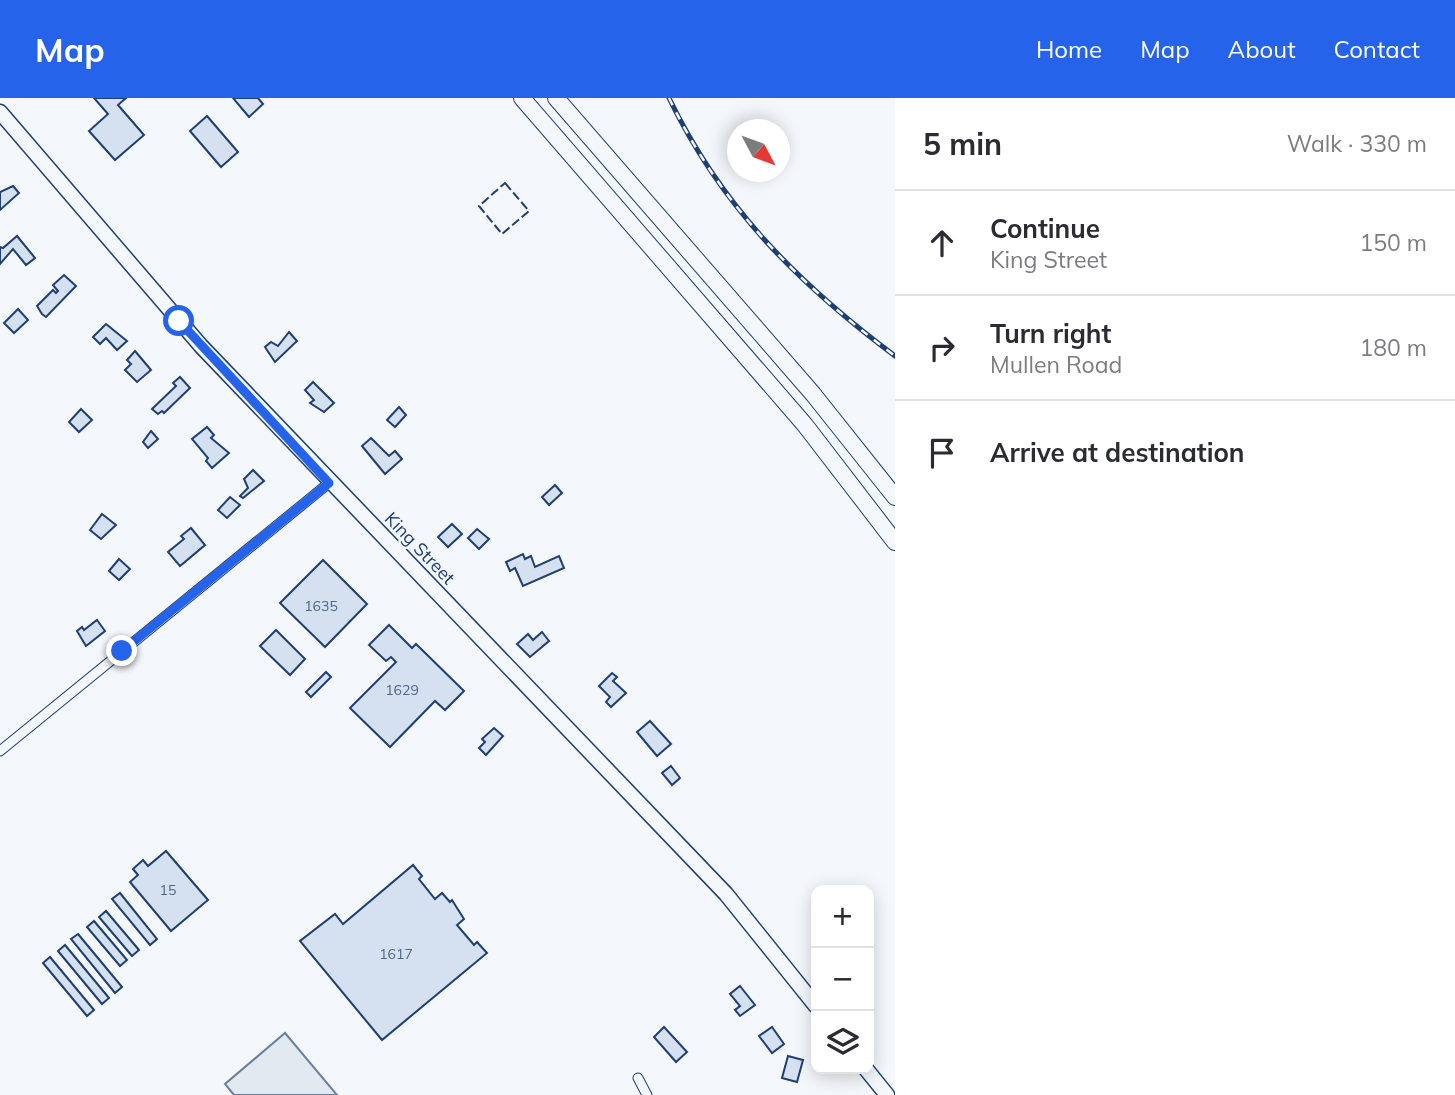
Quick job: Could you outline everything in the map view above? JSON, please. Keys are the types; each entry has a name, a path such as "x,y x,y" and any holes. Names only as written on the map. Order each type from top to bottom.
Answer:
{"highway":[{"path":"522,98 814,435 895,542"},
{"path":"556,98 813,394 895,497"}],"main road":[{"name":"King Street","path":"0,113 194,338 329,483 726,894 811,1000"},
{"path":"870,1074 887,1095"}],"street":[{"path":"0,751 329,483"},
{"path":"638,1078 647,1095"}],"shaded area":[{"path":"285,1033 337,1095 234,1095 225,1084"}],"building":[{"path":"94,98 126,98 118,105 144,135 115,160 89,131 108,114"},
{"path":"233,98 258,98 263,104 249,117"},
{"path":"207,116 238,152 221,167 190,131"},
{"path":"13,186 19,193 0,210 0,192"},
{"path":"17,236 35,258 26,265 13,249 0,264 0,247 3,248"},
{"path":"64,275 76,286 46,317 37,306 53,290 56,293 58,291 53,285"},
{"path":"18,309 28,320 14,333 4,323"},
{"path":"106,324 127,341 117,350 106,338 100,344 93,337"},
{"path":"289,332 297,341 275,362 265,347 271,342 278,346"},
{"path":"135,351 151,370 137,382 125,370 131,364 127,360"},
{"path":"180,377 190,388 164,413 162,411 158,414 152,409 176,386 173,383"},
{"path":"313,382 334,403 324,412 310,403 314,400 305,390"},
{"path":"399,407 406,415 395,427 387,420"},
{"path":"81,409 92,420 79,432 69,422"},
{"path":"207,427 214,435 211,438 229,453 212,468 206,461 208,458 192,439"},
{"path":"151,431 158,439 148,448 143,442"},
{"path":"371,438 389,456 395,451 402,459 385,474 362,446"},
{"path":"253,470 264,481 243,498 240,496 248,488 244,479"},
{"path":"555,485 562,493 549,505 542,497"},
{"path":"230,497 240,505 227,518 218,510"},
{"path":"102,514 116,525 101,539 90,530"},
{"path":"452,524 462,534 448,547 438,537"},
{"path":"191,528 205,545 180,566 168,552 184,539 181,536"},
{"path":"477,529 489,539 479,549 468,538"},
{"path":"523,554 525,559 531,556 535,567 559,556 564,568 523,586 515,568 510,571 506,562"},
{"path":"119,559 130,569 119,580 109,571"},
{"path":"323,560 367,604 325,647 280,603"},
{"path":"97,620 105,631 86,646 77,631 82,627 84,630"},
{"path":"389,625 412,648 416,644 464,691 445,710 435,701 390,747 350,708 396,662 391,657 386,661 369,645"},
{"path":"276,630 305,659 290,675 260,646"},
{"path":"542,632 549,641 530,657 517,644 528,634 533,640"},
{"path":"326,672 331,677 311,697 306,692"},
{"path":"612,673 617,677 613,681 626,693 611,707 606,702 610,697 599,686"},
{"path":"650,721 671,744 657,756 637,732"},
{"path":"494,728 503,736 486,755 479,748 485,742 482,739"},
{"path":"671,766 680,778 672,785 662,773"},
{"path":"166,851 208,900 171,931 130,882 138,875 133,869 143,860 148,866"},
{"path":"413,865 422,876 419,879 435,899 442,893 450,902 452,900 464,919 457,925 474,945 477,942 487,953 382,1040 300,941 335,914 343,924"},
{"path":"120,893 157,939 150,945 112,899"},
{"path":"106,911 139,950 132,956 99,917"},
{"path":"94,921 127,960 120,966 87,927"},
{"path":"78,934 122,987 115,993 71,939"},
{"path":"65,945 109,998 102,1004 58,951"},
{"path":"50,957 94,1010 87,1016 43,963"},
{"path":"740,986 755,1005 740,1016 735,1010 740,1006 730,994"},
{"path":"664,1027 687,1052 676,1062 654,1037"},
{"path":"772,1027 784,1044 772,1053 759,1036"},
{"path":"788,1056 803,1060 797,1082 782,1078"}],"railway":[{"path":"669,98 713,175 766,241 827,301 895,356"}],"fence":[{"path":"505,183 529,211 502,234 479,206 505,183"}],"route":[{"path":"122,651 329,483 179,321"}]}
